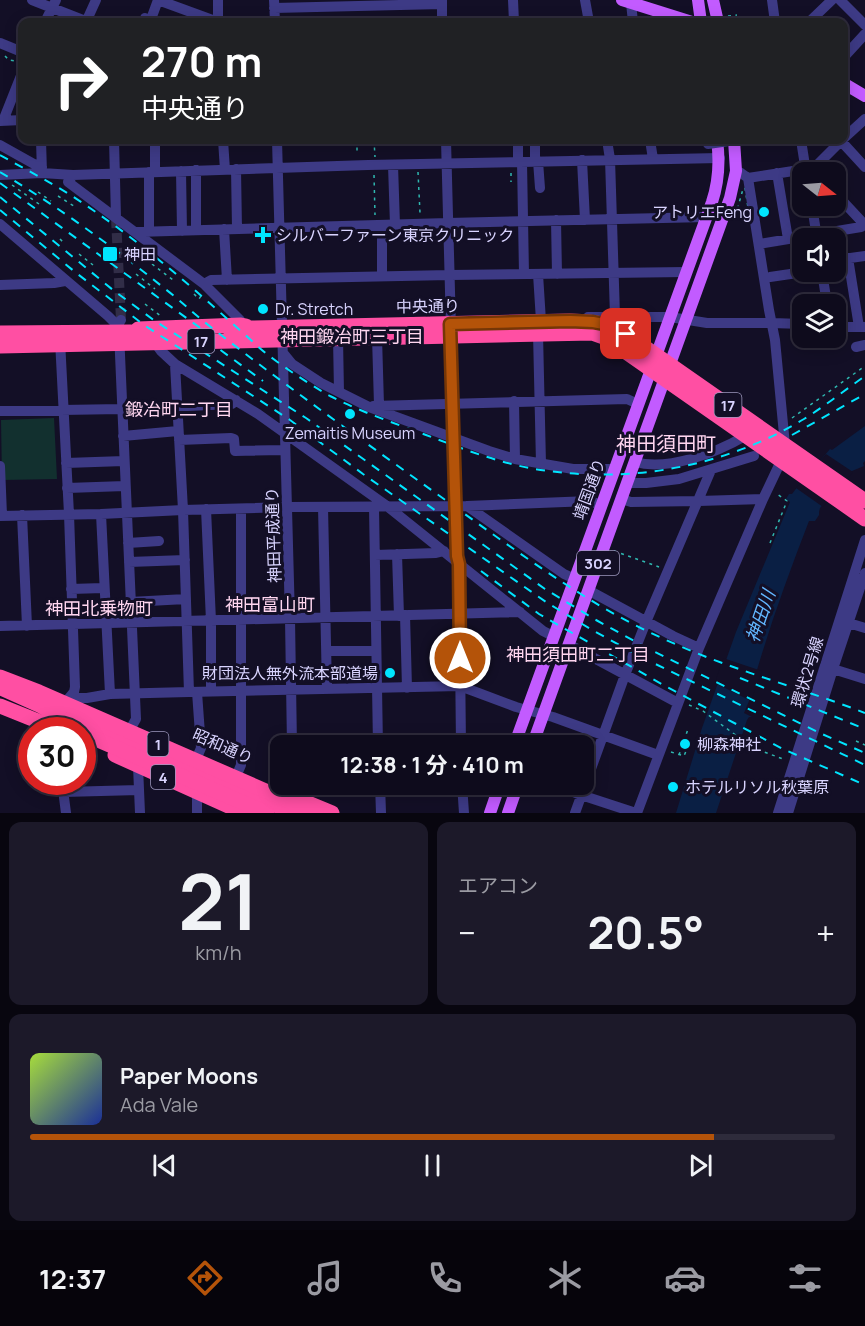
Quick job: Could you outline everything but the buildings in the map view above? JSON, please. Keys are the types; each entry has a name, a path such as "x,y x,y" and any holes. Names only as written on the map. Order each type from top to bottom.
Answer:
{"highway":[{"name":"中央通り","path":"539,327 570,321 593,322 609,325 626,334 785,445 809,471"},
{"name":"中央通り","path":"151,338 241,334 246,326 282,340 451,329 539,327 599,334 780,461 809,471"},
{"path":"121,332 140,328 246,326"},
{"name":"中央通り","path":"0,346 121,332 151,338 282,340 377,337 451,329"},
{"name":"中央通り","path":"0,333 60,339"},
{"name":"17","path":"809,471 838,491 865,519"},
{"name":"17","path":"838,491 865,501"},
{"name":"昭和通り","path":"0,670 238,772 270,783"},
{"name":"1","path":"0,677 316,813"},
{"path":"34,684 77,720 295,813"},
{"path":"0,688 41,706 100,740"},
{"path":"0,693 34,717"},
{"path":"0,699 45,717"},
{"path":"0,706 26,717"},
{"name":"1","path":"96,738 267,813"},
{"name":"4","path":"96,747 244,813"},
{"name":"昭和通り","path":"301,795 332,813"}],"main road":[{"path":"698,0 700,18"},
{"path":"716,0 723,18"},
{"path":"626,1 679,18"},
{"path":"848,87 865,96"},
{"name":"靖国通り","path":"518,735 716,190 720,158 713,144"},
{"name":"靖国通り","path":"536,735 730,198 736,171 735,144"},
{"path":"490,813 496,795"},
{"path":"508,813 514,795"}],"street":[{"path":"32,0 54,4 79,18"},
{"path":"88,18 96,0"},
{"path":"151,18 158,0 207,18"},
{"path":"218,0 218,18"},
{"path":"513,0 514,18"},
{"path":"585,0 588,18"},
{"path":"772,0 774,18"},
{"path":"813,18 832,0"},
{"path":"840,0 865,25"},
{"path":"626,1 632,18"},
{"path":"274,4 442,2 442,18"},
{"path":"47,18 54,4"},
{"path":"848,53 865,34"},
{"path":"2,48 18,55"},
{"path":"18,82 1,121 18,120"},
{"path":"848,135 865,119"},
{"path":"41,144 42,170"},
{"path":"114,144 116,218"},
{"path":"149,232 155,144"},
{"path":"224,144 231,169 237,229"},
{"name":"神田平成通り","path":"277,144 292,735"},
{"path":"446,144 454,438 461,506 457,556 459,564 461,735"},
{"path":"518,144 524,274"},
{"path":"535,144 540,188"},
{"path":"608,144 615,316"},
{"path":"651,144 653,159"},
{"path":"802,144 807,162"},
{"path":"819,162 838,144"},
{"path":"845,144 865,167"},
{"path":"0,145 42,170"},
{"path":"0,175 42,170 73,175 374,165 517,164 537,161 720,158"},
{"path":"582,160 585,220"},
{"path":"393,165 394,225"},
{"path":"196,170 196,230"},
{"path":"181,171 183,231"},
{"path":"736,171 748,178 775,340 785,445"},
{"path":"748,178 792,172"},
{"path":"777,173 788,239"},
{"path":"73,175 68,182 136,232 246,326"},
{"path":"846,205 865,225"},
{"path":"136,232 707,217"},
{"path":"556,220 557,274"},
{"path":"0,224 108,316 121,332 123,436 136,718 132,726"},
{"path":"378,225 382,276"},
{"path":"846,229 865,225"},
{"path":"224,229 227,280"},
{"path":"759,244 792,239"},
{"path":"846,327 862,327 848,258 865,256"},
{"path":"203,289 211,280 686,272"},
{"path":"538,274 541,464"},
{"path":"770,277 792,274"},
{"path":"0,285 65,281"},
{"path":"570,321 590,316 615,316 670,318 707,323 792,323"},
{"path":"374,406 377,337"},
{"path":"151,338 160,351 176,364 284,432 387,506 543,631 553,636"},
{"path":"338,338 339,392"},
{"path":"60,339 75,687 69,698"},
{"path":"282,340 292,364 321,383 454,438 515,459 573,469 614,469"},
{"path":"176,364 187,621 193,692 201,748 198,755"},
{"path":"374,406 627,399 638,404"},
{"path":"0,411 177,407 232,404 236,400"},
{"path":"514,401 515,459"},
{"path":"123,436 231,438 235,441 235,451 285,450"},
{"path":"635,462 652,465 698,457 714,452 745,436"},
{"path":"627,483 679,479 754,456"},
{"path":"66,463 124,461"},
{"path":"575,813 581,795 637,813 658,755 682,703 699,648 780,461"},
{"path":"0,466 1,515 287,507 461,506 590,501 601,505"},
{"path":"594,760 646,622 711,470"},
{"path":"67,488 125,486"},
{"path":"621,499 631,502 763,499"},
{"path":"461,506 575,579"},
{"path":"323,507 327,689"},
{"path":"374,507 378,735"},
{"path":"206,509 211,621 211,691"},
{"path":"238,772 241,765 242,691 241,509"},
{"path":"100,514 110,694"},
{"path":"22,515 27,626"},
{"name":"環状2号線","path":"858,589 865,540"},
{"path":"128,543 159,541"},
{"path":"375,555 436,554 444,551"},
{"path":"397,554 407,688"},
{"path":"129,562 184,560"},
{"name":"環状2号線","path":"781,813 823,675 843,621 865,573"},
{"path":"71,589 103,588"},
{"path":"588,590 699,648"},
{"path":"130,602 186,599"},
{"path":"0,626 520,612"},
{"path":"843,621 865,628"},
{"name":"環状2号線","path":"781,813 833,669 843,621"},
{"path":"568,644 682,703"},
{"path":"327,651 376,651"},
{"path":"823,675 833,669 865,679"},
{"path":"69,698 110,694 460,686 658,755"},
{"path":"138,766 140,813"},
{"path":"96,788 139,790"},
{"path":"197,792 197,813"},
{"path":"64,795 66,813"},
{"path":"294,795 295,813"},
{"path":"380,795 381,813"},
{"path":"463,795 464,813"}],"path":[{"path":"726,18 736,15"},
{"path":"2,48 9,60 15,62 18,58"},
{"path":"357,144 357,159"},
{"path":"374,144 378,225"},
{"path":"511,182 517,164"},
{"path":"418,172 420,224"},
{"path":"12,185 39,204"},
{"path":"38,192 51,201"},
{"path":"58,196 77,208"},
{"path":"736,214 746,196"},
{"path":"60,239 66,244"},
{"path":"79,254 93,265"},
{"path":"152,264 172,280"},
{"path":"135,274 155,290"},
{"path":"194,294 199,299 203,289"},
{"path":"145,304 166,319"},
{"path":"789,420 865,366"},
{"path":"770,543 787,501 779,495"},
{"path":"614,551 669,570"},
{"path":"682,703 703,711 753,748 787,760"},
{"path":"679,755 688,729"},
{"path":"856,741 865,745"},
{"path":"673,753 684,756 686,752 681,750"}],"green space":[{"path":"612,322 646,322 641,334 630,327"},
{"path":"54,418 57,479 2,480 1,420"}],"water":[{"name":"神田川","path":"865,426 864,466 852,471 820,508 815,521 809,521 763,651 757,670 761,672 744,713 752,717 747,720 716,813 676,813 702,728 736,632 790,502 786,499 830,449 832,450"}],"pier":[{"path":"826,454 853,472 823,507 796,488"},
{"path":"723,658 762,671 751,701 715,683"}],"tunnel":[{"path":"116,218 121,320"}],"railway":[{"path":"0,155 69,194 113,224 169,268 268,355 330,396 390,422 471,452 517,465 549,471 615,474 681,467 713,459 775,435 812,414 865,376"},
{"path":"0,172 104,242 290,388 511,547 579,593 628,621 682,647 865,713"},
{"path":"0,183 203,330"},
{"path":"0,197 113,290 155,321 306,418 545,589 647,648 865,753"},
{"path":"0,210 144,325 290,420 546,602 645,659 865,765"},
{"path":"193,330 263,381"},
{"path":"792,435 865,394"},
{"path":"481,571 539,614 665,686 783,749 865,785"},
{"path":"740,678 865,729"}],"place":[{"name":"アトリエFeng","path":"764,212"},
{"name":"シルバーファーン東京クリニック","path":"263,235"},
{"name":"神田","path":"110,254"},
{"name":"Dr. Stretch","path":"263,309"},
{"name":"Zemaitis Museum","path":"350,414"},
{"name":"財団法人無外流本部道場","path":"390,673"},
{"name":"柳森神社","path":"685,744"},
{"name":"ホテルリソル秋葉原","path":"673,787"}],"district":[{"name":"神田鍛冶町三丁目","path":"352,336"},
{"name":"鍛冶町二丁目","path":"179,409"},
{"name":"神田須田町","path":"666,443"},
{"name":"神田富山町","path":"270,604"},
{"name":"神田北乗物町","path":"99,608"},
{"name":"神田須田町二丁目","path":"578,654"}],"route":[{"path":"460,658 459,564 450,324 593,322 609,325 626,334"}]}
